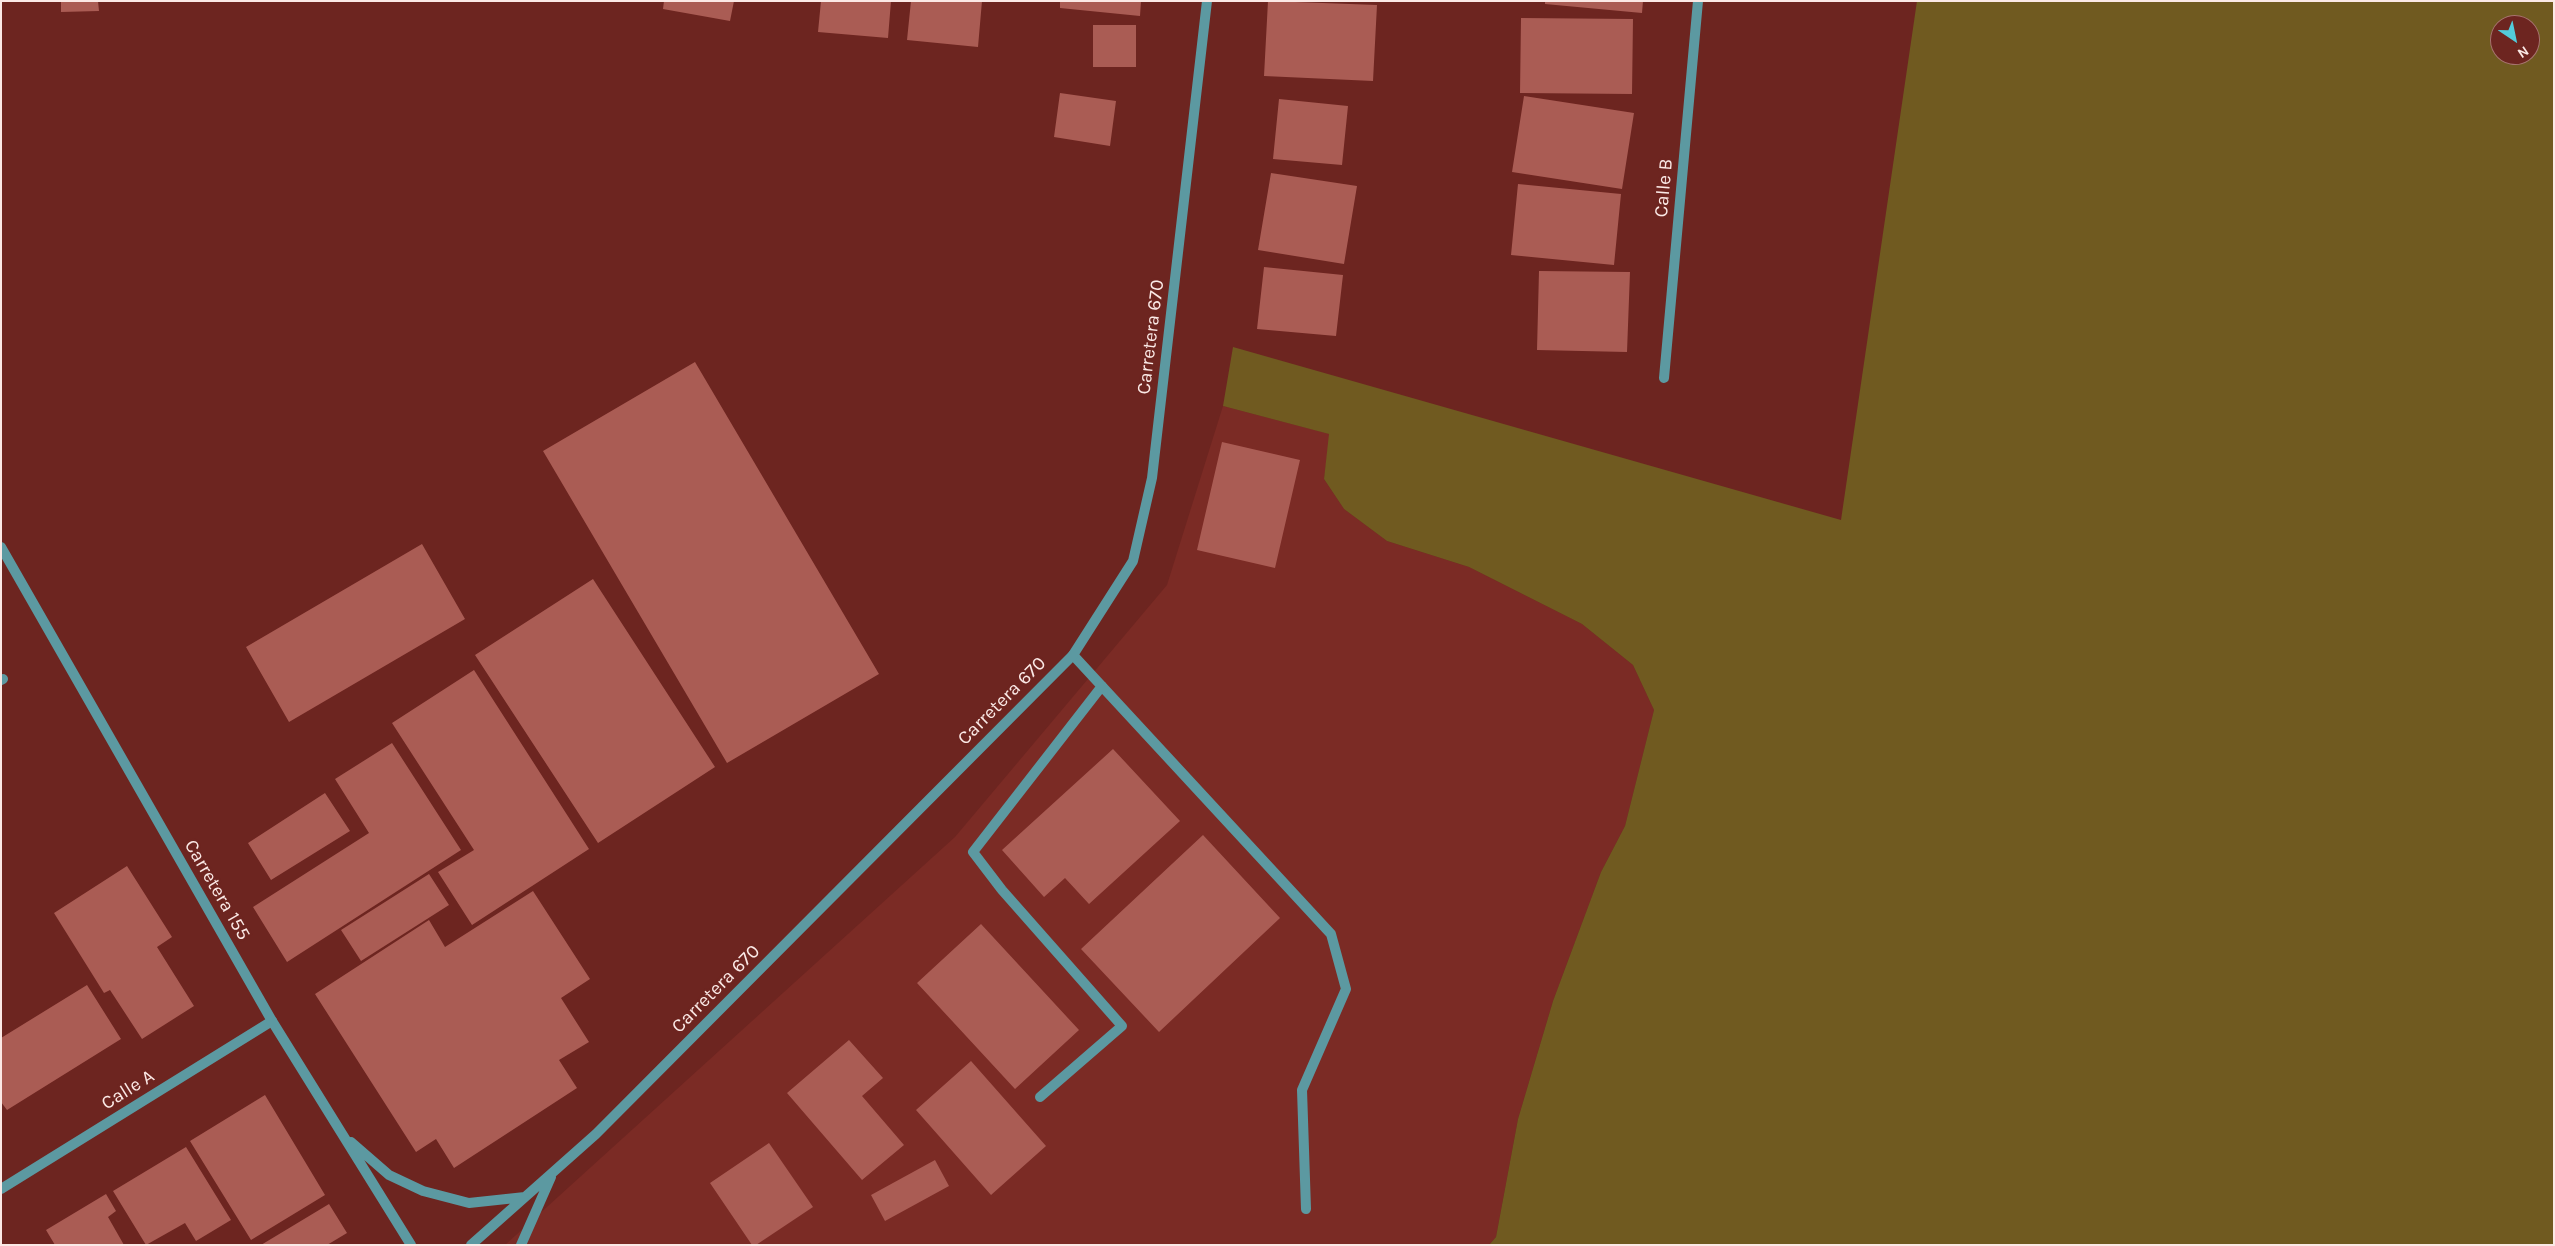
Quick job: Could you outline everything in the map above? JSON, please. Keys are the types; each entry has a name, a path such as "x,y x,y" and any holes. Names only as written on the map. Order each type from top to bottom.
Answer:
{"street":[{"name":"Carretera 670","path":"471,1245 596,1134 1073,655 1134,561 1152,478 1207,1"},
{"name":"Calle B","path":"1664,378 1698,1"},
{"name":"Carretera 155","path":"1,547 272,1021 411,1245"},
{"path":"1073,655 1331,934 1346,989 1302,1090 1306,1208"},
{"path":"1040,1097 1122,1026 1002,890 973,852 1102,686"},
{"name":"Calle A","path":"1,1190 272,1021"},
{"path":"344,1135 390,1175 423,1191 469,1203 525,1197"},
{"path":"521,1245 553,1172"}],"shaded area":[{"path":"1917,1 2554,1 2554,1245 1489,1245 1496,1237 1518,1119 1553,1001 1601,872 1625,826 1654,710 1633,665 1582,624 1469,567 1387,541 1344,509 1324,479 1329,434 1223,406 1233,347 1841,520"},
{"path":"1223,406 1330,434 1324,479 1344,509 1387,541 1469,567 1582,624 1633,665 1654,710 1625,826 1601,872 1553,1001 1518,1119 1496,1237 1489,1245 505,1245 955,837 1167,585"}],"building":[{"path":"61,1 98,1 99,11 61,12"},
{"path":"664,1 734,1 730,21 663,9"},
{"path":"821,1 891,1 888,38 818,32"},
{"path":"911,1 982,1 978,47 907,40"},
{"path":"1060,1 1141,1 1140,16 1060,8"},
{"path":"1268,1 1377,5 1373,81 1264,76"},
{"path":"1545,1 1643,1 1642,13 1545,4"},
{"path":"1521,18 1633,19 1632,94 1520,93"},
{"path":"1093,25 1136,25 1136,67 1093,67"},
{"path":"1060,93 1116,101 1110,146 1054,137"},
{"path":"1524,96 1634,113 1622,189 1512,172"},
{"path":"1279,99 1348,106 1342,165 1273,159"},
{"path":"1271,173 1357,186 1344,264 1258,250"},
{"path":"1518,184 1621,194 1614,265 1511,255"},
{"path":"1264,267 1343,275 1336,336 1257,329"},
{"path":"1539,271 1630,272 1627,352 1537,350"},
{"path":"695,362 879,674 727,763 543,451"},
{"path":"1222,442 1300,460 1275,568 1197,550"},
{"path":"422,544 465,619 289,722 246,647"},
{"path":"593,579 715,767 598,843 475,655"},
{"path":"474,670 589,849 472,925 438,872 474,850 392,723"},
{"path":"392,743 461,850 287,962 253,907 369,833 335,779"},
{"path":"1113,749 1180,821 1089,904 1065,878 1044,897 1002,850"},
{"path":"325,793 350,831 271,880 248,843"},
{"path":"1203,835 1280,918 1159,1032 1081,949"},
{"path":"127,866 172,937 157,947 194,1006 142,1039 110,990 104,993 54,913"},
{"path":"429,874 449,905 361,961 341,930"},
{"path":"533,891 590,979 561,998 589,1042 559,1060 577,1088 454,1168 436,1139 416,1152 315,994 429,920 445,947"},
{"path":"981,924 1079,1030 1015,1089 917,983"},
{"path":"87,985 121,1039 7,1110 1,1102 1,1038"},
{"path":"849,1040 883,1078 862,1096 904,1145 862,1180 787,1093"},
{"path":"971,1061 1046,1146 991,1195 916,1110"},
{"path":"265,1095 325,1195 251,1240 190,1141"},
{"path":"769,1143 813,1207 756,1245 752,1245 710,1183"},
{"path":"186,1147 231,1220 196,1241 185,1223 146,1245 113,1191"},
{"path":"935,1160 949,1186 885,1221 871,1195"},
{"path":"106,1194 116,1211 108,1217 124,1245 55,1245 46,1230"},
{"path":"329,1204 347,1233 327,1245 261,1245"}]}
